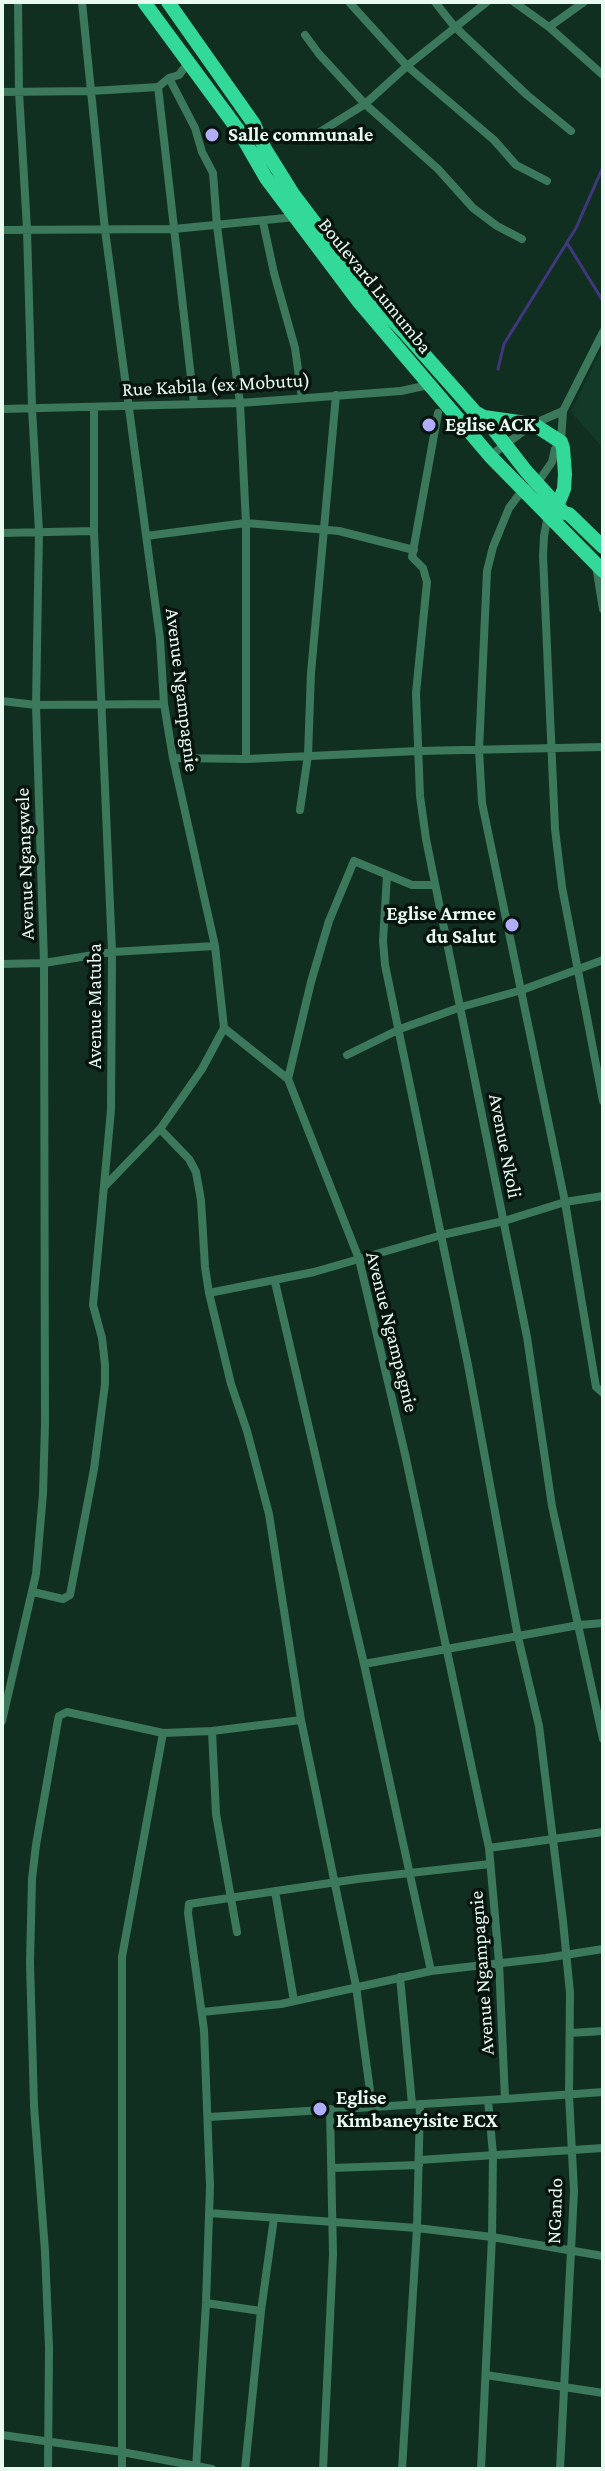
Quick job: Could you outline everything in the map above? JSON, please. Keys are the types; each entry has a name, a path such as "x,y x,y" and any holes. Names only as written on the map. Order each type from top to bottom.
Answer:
{"highway":[{"name":"Boulevard Lumumba","path":"144,2 239,131 266,178 475,412 484,417 532,486 599,567"},
{"name":"Boulevard Lumumba","path":"168,2 254,124 300,214 359,302 490,456 532,486"},
{"path":"183,58 195,39"},
{"path":"468,431 484,417 533,424 561,442 564,489 553,509"},
{"name":"Boulevard Lumumba","path":"553,509 569,514 603,547"}],"street":[{"name":"Avenue Ngangwele","path":"2,1721 33,1592 43,1494 45,1424 44,963 36,705 39,532 19,92 18,2"},
{"name":"Avenue Ngampagnie","path":"82,2 105,230 160,639 164,704 215,946 224,1028 288,1079 359,1259 448,1650 489,1848 499,1962 505,2099"},
{"path":"349,2 407,66 494,140 516,165 547,181"},
{"path":"435,2 454,26 527,95 571,131"},
{"path":"320,132 365,104 454,26 487,2"},
{"path":"514,2 549,27 603,75"},
{"path":"549,27 584,2"},
{"path":"305,35 365,104 438,169 473,208 522,239"},
{"path":"2,92 158,87 179,75 183,58"},
{"path":"169,78 195,128 202,152 213,173 240,403 246,523 246,759"},
{"path":"158,87 194,404"},
{"path":"2,230 174,229 263,222 300,214"},
{"path":"263,222 295,348 302,398"},
{"path":"603,332 563,411 561,442 555,449 549,470 509,508 493,547 487,571 479,750 482,803 565,1202 596,1387 603,1393"},
{"name":"Rue Kabila (ex Mobutu)","path":"2,409 240,403 401,391 424,386 431,388"},
{"path":"300,810 308,755 311,673 336,395"},
{"name":"Avenue Matuba","path":"33,1592 67,1599 70,1595 103,1410 105,1365 93,1305 111,1110 112,952 94,531 94,407"},
{"path":"490,456 533,424 563,411"},
{"name":"Avenue Nkoli","path":"438,413 413,556 423,568 427,582 416,693 426,839 527,1337 552,1506 603,1739"},
{"path":"553,509 544,536 543,556 552,788 562,887 603,1101"},
{"path":"146,536 246,523 339,531 413,556"},
{"path":"2,533 94,531"},
{"path":"599,567 603,609"},
{"path":"2,701 36,705 164,704"},
{"path":"173,758 246,759 603,747"},
{"path":"288,1079 315,967 329,921 354,861 412,885 435,885"},
{"name":"NGando","path":"387,875 383,941 385,965 442,1235 518,1637 539,1726 567,1955 574,2191 560,2469"},
{"path":"2,964 44,963 112,952 215,946"},
{"path":"347,1055 400,1029 603,960"},
{"path":"105,1187 160,1129 202,1069 224,1028"},
{"path":"160,1129 189,1159 196,1172 209,1293 231,1384 269,1514 301,1720 356,1986 372,2106"},
{"path":"209,1293 275,1282 565,1202 603,1196"},
{"path":"275,1282 364,1664 431,1971"},
{"path":"364,1664 603,1623"},
{"path":"48,2469 49,2348 35,2119 30,1963 32,1879 42,1801 58,1720 63,1713 163,1733 212,1731 301,1720"},
{"path":"212,1731 216,1814 237,1932"},
{"path":"122,2469 122,1957 163,1733"},
{"path":"489,1848 603,1832"},
{"path":"196,2467 206,2303 209,2117 202,2012 188,1908 194,1902 490,1864"},
{"path":"275,1891 294,2001"},
{"path":"202,2012 294,2001 431,1971 603,1949"},
{"path":"400,1977 416,2104 419,2162 402,2469"},
{"path":"570,2033 603,2031"},
{"path":"209,2117 603,2092"},
{"path":"481,2469 492,2237 493,2154 488,2100"},
{"path":"323,2469 333,2222 330,2109"},
{"path":"332,2168 603,2148"},
{"path":"209,2213 417,2228 603,2256"},
{"path":"245,2469 274,2218"},
{"path":"206,2303 261,2311"},
{"path":"486,2375 603,2393"},
{"path":"2,2435 212,2469"}],"shaded area":[{"path":"603,348 603,448 571,412"}],"waterway":[{"path":"498,369 504,344 576,228 603,167"},
{"path":"567,243 603,301"}],"place":[{"name":"Salle communale","path":"212,135"},
{"name":"Eglise ACK","path":"429,425"},
{"name":"Eglise Armee du Salut","path":"512,925"},
{"name":"Eglise Kimbaneyisite ECX","path":"320,2109"}]}
